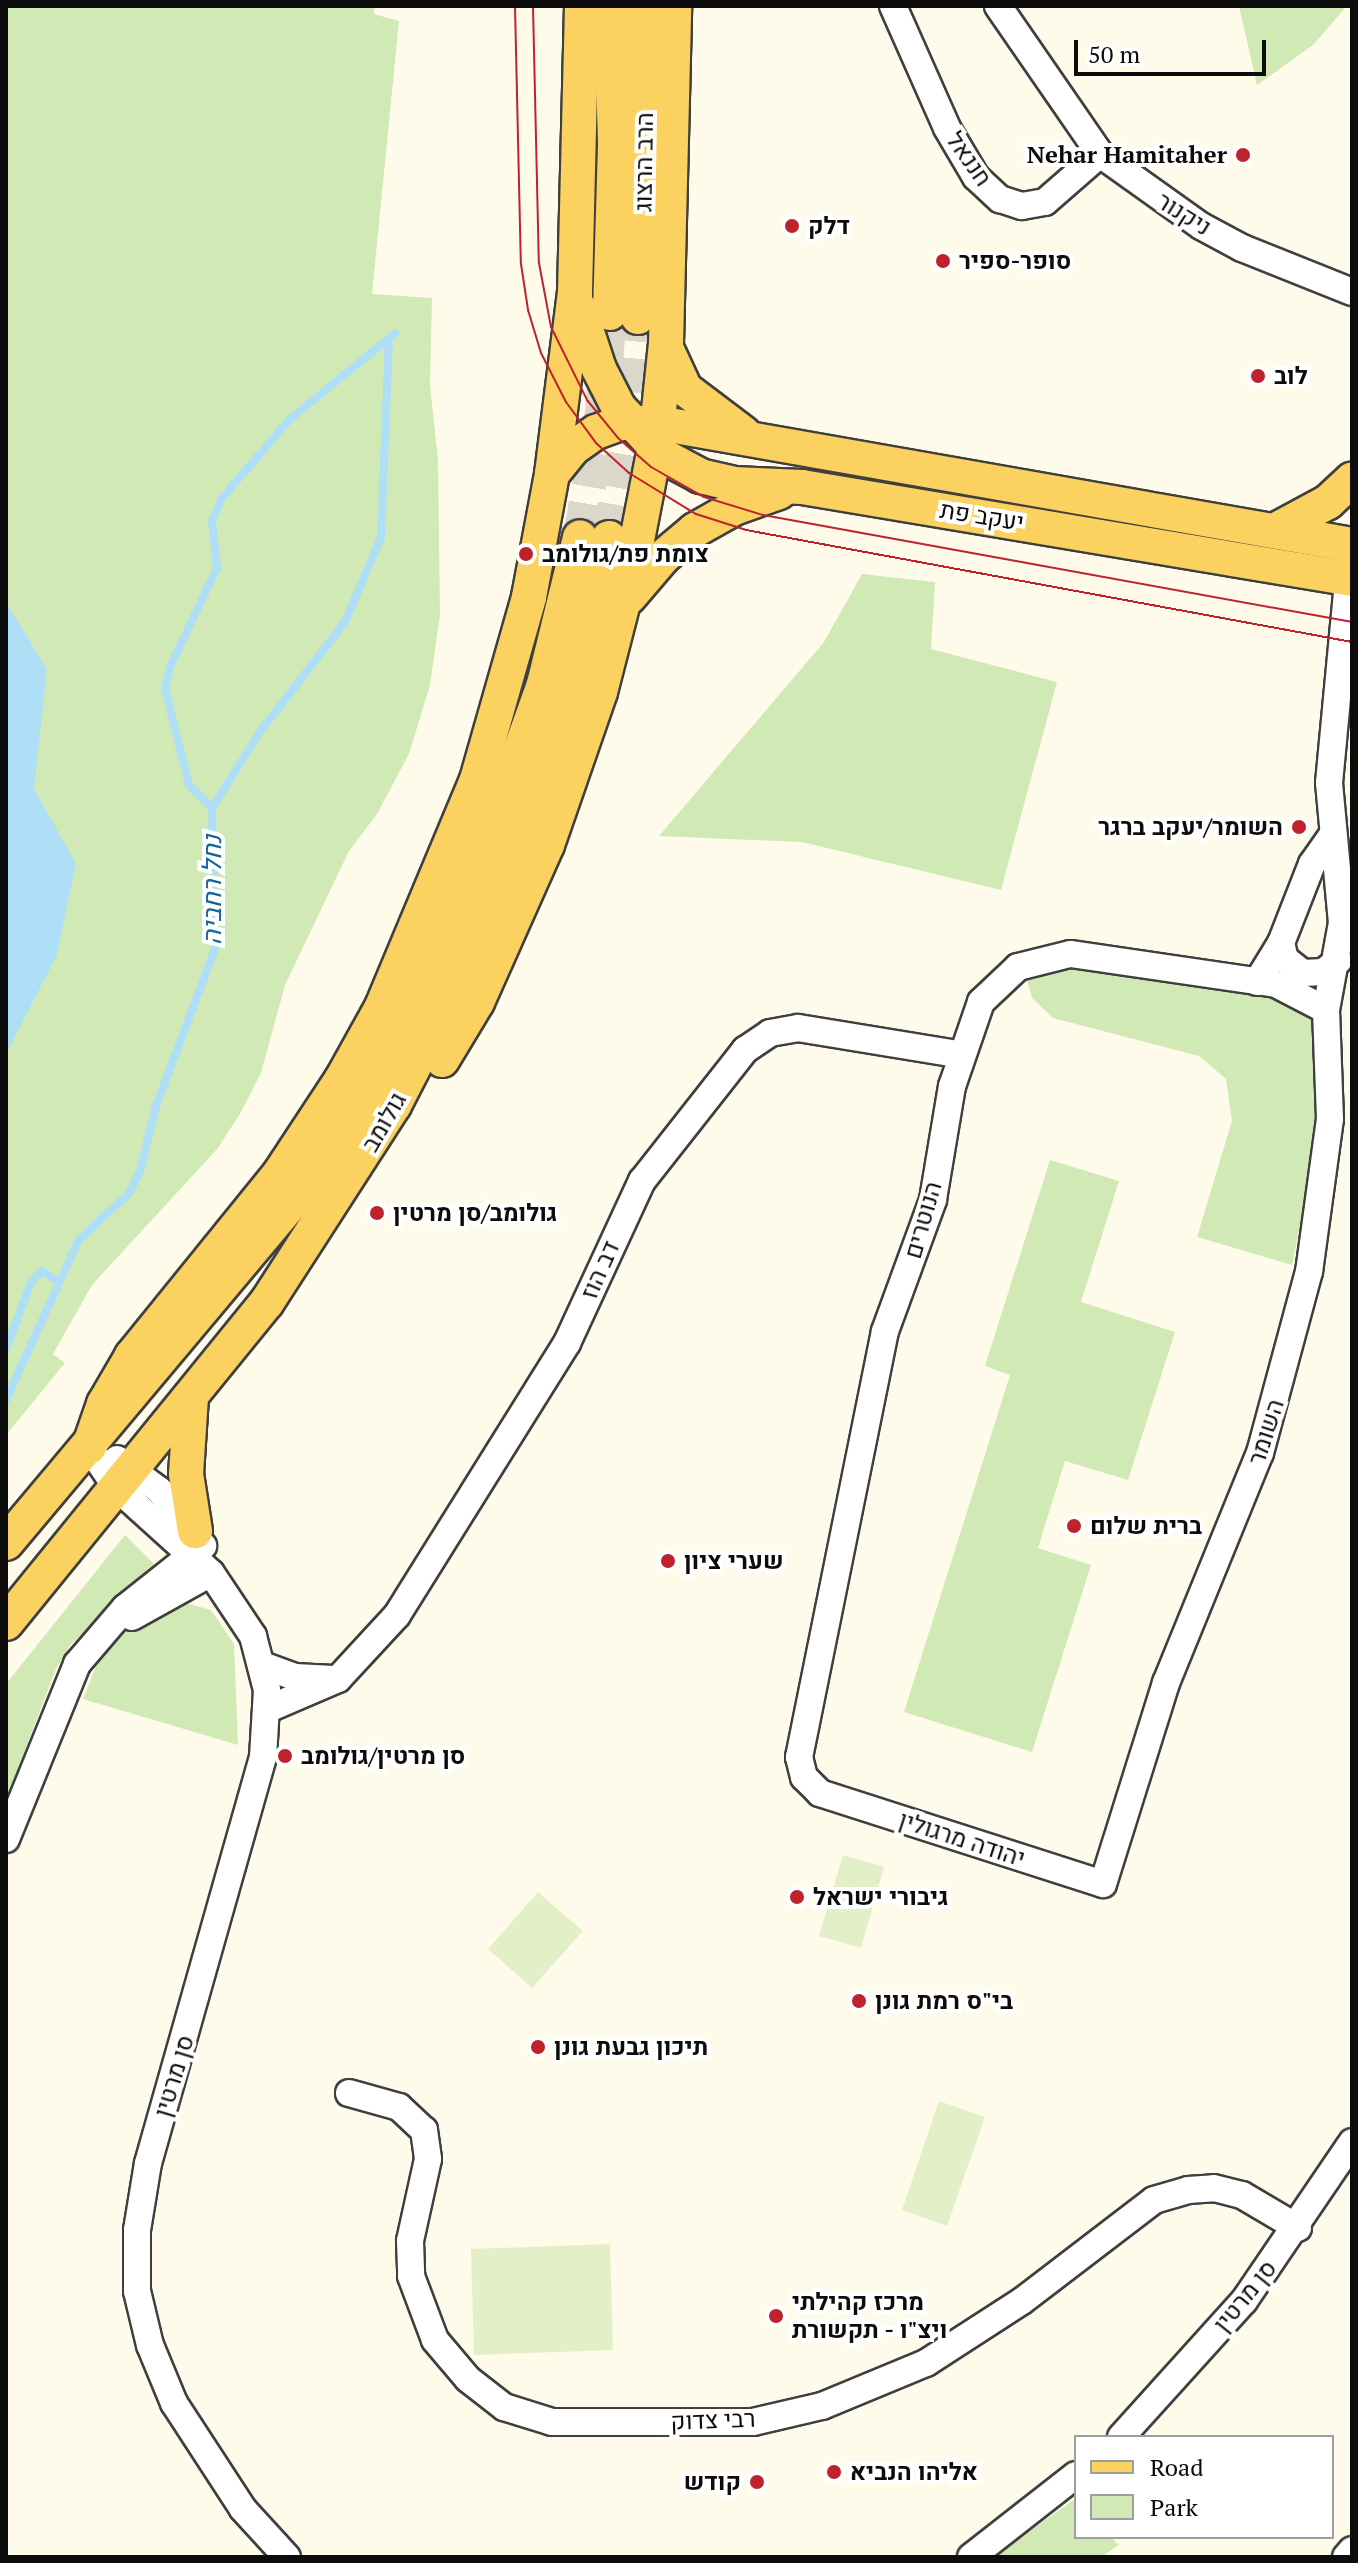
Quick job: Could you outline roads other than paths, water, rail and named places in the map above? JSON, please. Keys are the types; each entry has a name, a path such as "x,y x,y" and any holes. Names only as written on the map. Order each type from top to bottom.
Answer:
{"main road":[{"path":"89,1447 104,1404 132,1356 280,1173 382,1007 447,862 497,717 529,597 552,474 575,292 582,6"},
{"name":"הרב הרצוג","path":"611,6 624,315 646,130 642,6"},
{"path":"358,1167 443,1058 497,961 579,758 622,612 647,431 666,344 674,6"},
{"name":"יעקב פת","path":"575,292 599,369 647,431 691,473 715,481 802,487 1351,563"},
{"path":"666,344 675,375 705,409 740,432 779,445"},
{"path":"552,474 581,441 647,431"},
{"name":"יעקב פת","path":"647,431 779,445 1276,530 1351,563"},
{"path":"1276,530 1328,502 1352,480"},
{"path":"622,612 650,570 695,530 750,501 802,487"},
{"name":"גולומב","path":"6,1543 293,1201 403,1023 514,768 594,537 563,719 506,879 436,1027 358,1167 267,1302 6,1623"},
{"path":"191,1397 186,1474 196,1544"}],"street":[{"name":"חננאל","path":"893,6 947,128 976,177 1000,199 1022,206 1045,202 1100,154"},
{"name":"ניקנור","path":"998,6 1100,154 1201,226 1242,248 1352,292"},
{"path":"1257,982 1281,943 1308,873 1342,836 1332,765 1351,563"},
{"path":"1332,765 1352,697"},
{"name":"השומר","path":"1103,1884 1166,1683 1212,1580 1280,1389 1309,1272 1330,1119 1326,1010 1338,961 1342,836"},
{"path":"1281,943 1285,959 1303,973 1323,972 1338,961"},
{"name":"הנוטרים","path":"820,1793 804,1777 799,1757 885,1331 933,1200 962,1055 981,1002 1018,967 1040,958 1095,956 1292,989 1326,1010"},
{"name":"דב הוז","path":"268,1709 338,1679 397,1615 567,1343 642,1181 745,1050 770,1033 798,1028 962,1055"},
{"path":"6,1839 51,1722 95,1638 196,1544 89,1447"},
{"name":"סן מרטין","path":"196,1544 211,1573 253,1636 262,1665 268,1709 263,1757 246,1824 148,2163 137,2230 137,2291 150,2345 174,2403 243,2509 287,2557"},
{"path":"95,1638 211,1573"},
{"path":"262,1665 305,1679 338,1679"},
{"name":"יהודה מרגולין","path":"820,1793 1103,1884"},
{"name":"רבי צדוק","path":"349,2093 399,2107 424,2130 428,2159 410,2241 411,2276 435,2340 468,2379 504,2407 552,2422 753,2422 822,2406 926,2363 1022,2301 1154,2200 1188,2190 1214,2188 1242,2195 1298,2228"},
{"name":"סן מרטין","path":"1123,2435 1163,2396 1298,2228 1352,2142"},
{"path":"971,2557 1074,2477"},
{"path":"1346,2557 1352,2550"}],"water":[{"path":"6,602 47,669 34,789 76,863 57,955 6,1054"}],"waterway":[{"name":"נחל רחביה","path":"6,1400 78,1241 130,1192 140,1171 156,1106 216,946 212,808 189,785 165,689 170,667 217,568 212,521 222,498 290,419 396,333"},
{"path":"212,808 260,732 345,622 381,537 389,339"},
{"path":"6,1349 31,1282 42,1271 59,1282"}],"tunnel":[{"path":"580,537 602,412 610,313"},
{"path":"609,538 626,443 638,317"}],"tram line":[{"path":"515,6 521,264 528,310 541,353 566,402 596,443 629,473 696,514 746,530 1352,642"},
{"path":"533,6 539,263 551,327 587,400 618,438 651,467 704,497 763,515 1352,622"}],"place":[{"name":"Nehar Hamitaher","path":"1243,155"},
{"name":"דלק","path":"792,226"},
{"name":"סופר-ספיר","path":"943,261"},
{"name":"לוב","path":"1258,376"},
{"name":"צומת פת/גולומב","path":"526,554"},
{"name":"השומר/יעקב ברגר","path":"1299,827"},
{"name":"גולומב/סן מרטין","path":"377,1213"},
{"name":"ברית שלום","path":"1074,1526"},
{"name":"שערי ציון","path":"668,1561"},
{"name":"סן מרטין/גולומב","path":"285,1756"},
{"name":"גיבורי ישראל","path":"797,1897"},
{"name":"בי\"ס רמת גונן","path":"859,2001"},
{"name":"תיכון גבעת גונן","path":"538,2047"},
{"name":"מרכז קהילתי ויצ\"ו - תקשורת","path":"776,2316"},
{"name":"אליהו הנביא","path":"834,2472"},
{"name":"קודש","path":"757,2482"}]}
